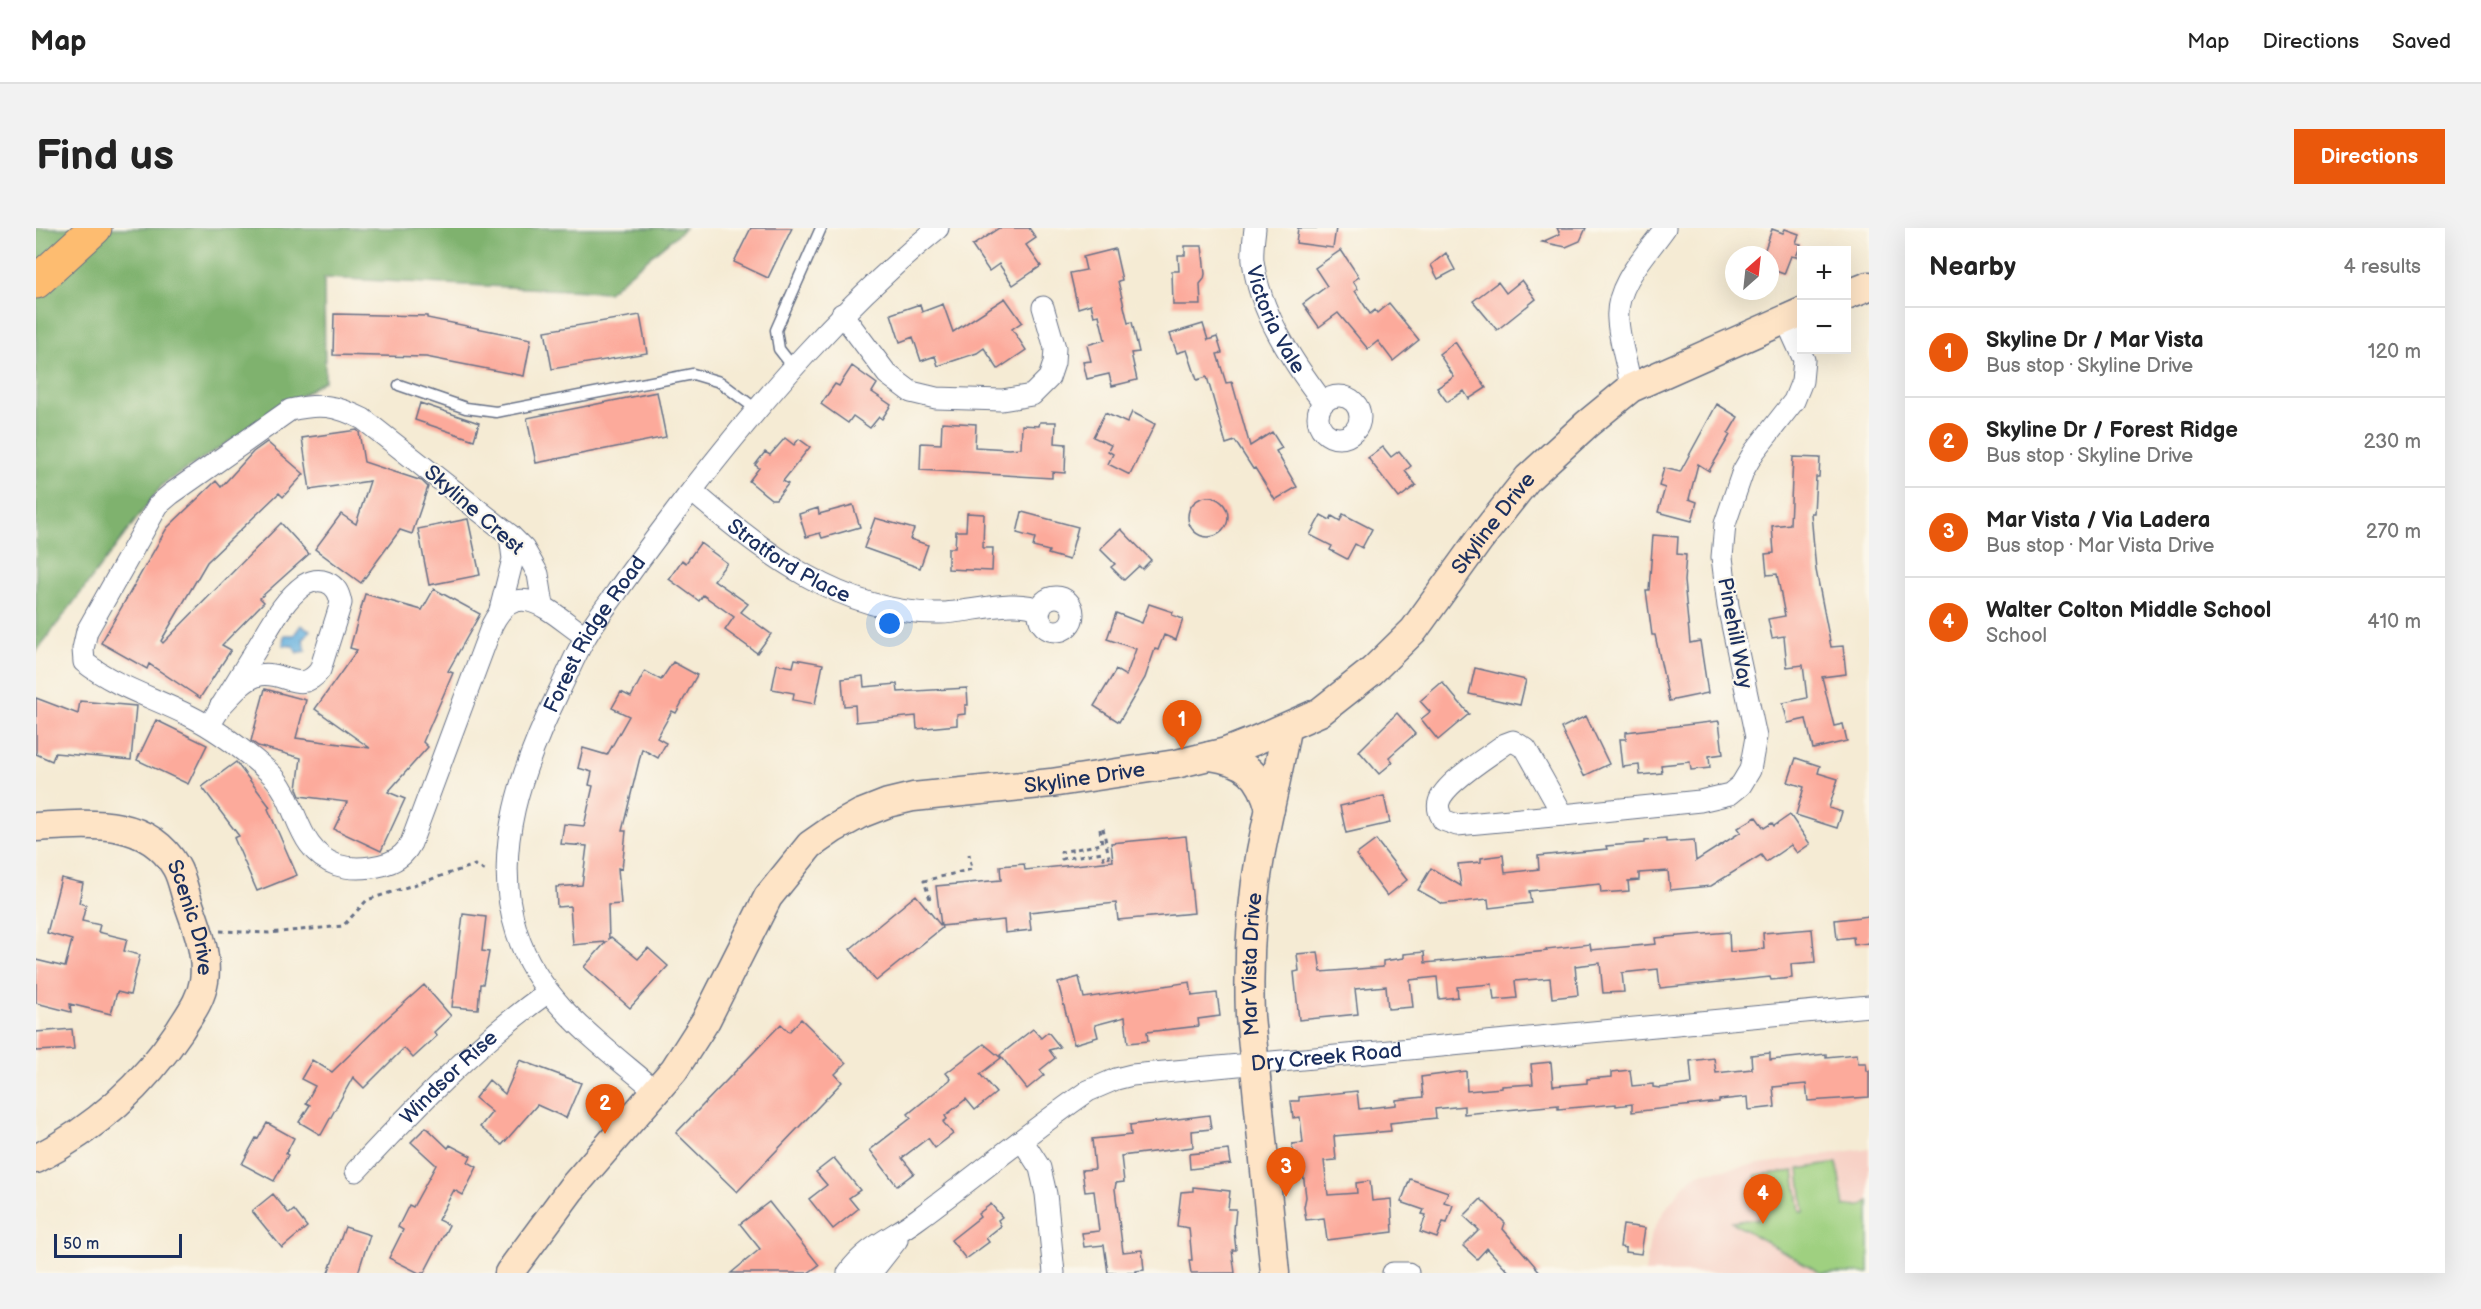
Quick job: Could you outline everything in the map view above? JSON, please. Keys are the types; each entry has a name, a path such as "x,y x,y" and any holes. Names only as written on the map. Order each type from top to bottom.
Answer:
{"main road":[{"path":"36,282 95,228"}],"street":[{"name":"Forest Ridge Road","path":"657,1092 569,1016 548,992 535,972 518,936 509,896 509,841 522,782 538,735 585,636 692,491 756,409 842,314 901,258 938,228"},
{"name":"Victoria Vale","path":"1255,228 1253,260 1262,294 1289,354 1323,402"},
{"path":"1631,388 1618,318 1618,304 1624,286 1665,228"},
{"path":"1851,292 1869,286"},
{"path":"842,314 887,374 911,392 936,398 1002,400 1032,395 1049,378 1054,363 1055,348 1043,307"},
{"name":"Skyline Drive","path":"509,1273 571,1189 674,1070 706,1020 768,897 810,845 860,814 913,797 1051,783 1176,764 1210,756 1286,729 1320,712 1372,671 1414,630 1479,540 1528,478 1587,424 1631,388 1793,315"},
{"name":"Pinehill Way","path":"1563,815 1526,749 1513,741 1505,744 1445,790 1439,801 1438,811 1443,820 1457,825 1563,815 1700,801 1730,794 1741,785 1750,770 1756,737 1728,606 1722,557 1725,524 1743,471 1754,452 1794,401 1802,381 1804,360 1793,315"},
{"name":"Skyline Crest","path":"510,535 513,560 500,610 476,667 421,822 403,854 394,860 374,866 354,868 339,866 326,860 312,850 302,834 280,785 271,774 209,726 95,670 84,662 83,649 87,631 158,505 290,411 324,405 342,408 363,418 510,535 532,563 537,574 543,605"},
{"name":"Stratford Place","path":"692,491 724,519 780,559 831,590 864,601 919,613 1022,605 1040,610"},
{"path":"209,726 220,707 272,624 292,596 313,581 321,580 331,584 339,592 341,603 320,670 314,678 306,682 261,675 240,685 220,707"},
{"path":"500,610 510,603 533,600 585,636"},
{"path":"1270,809 1290,761 1320,712"},
{"name":"Mar Vista Drive","path":"1275,1273 1249,993 1251,943 1261,852 1286,729"},
{"path":"1210,756 1231,759 1247,768 1259,780 1266,792 1270,809"},
{"name":"Scenic Drive","path":"36,827 108,825 134,831 151,840 165,852 177,868 204,954 204,981 198,1002 170,1046 117,1106 81,1133 36,1159"},
{"name":"Windsor Rise","path":"356,1171 445,1077 508,1022 548,992"},
{"name":"Dry Creek Road","path":"848,1273 859,1258 878,1242 916,1220 1088,1091 1116,1079 1132,1075 1869,1006"},
{"path":"1022,1140 1040,1168 1042,1176 1054,1273"},
{"path":"871,1273 888,1250 916,1220"},
{"path":"1393,1273 1408,1273"}],"lane":[{"path":"793,367 779,349 776,330 821,228"},
{"path":"399,385 466,408 495,412 693,374 720,382 756,409"}],"path":[{"path":"1102,829 1108,862 1102,852 1062,859 1060,852 1102,844 1102,829"},
{"path":"930,899 924,881 972,869 969,854"},
{"path":"197,932 268,933 343,926 367,900 475,865 487,872 509,896"}],"shaded area":[{"path":"1869,1148 1869,1273 1645,1273 1650,1237 1664,1211 1680,1189 1698,1173"}],"green space":[{"path":"36,228 685,228 608,292 324,278 325,380 163,484 36,652"},
{"path":"1837,1163 1844,1207 1862,1206 1869,1201 1869,1273 1821,1273 1731,1222 1761,1218 1756,1175 1794,1171 1800,1212 1804,1212 1799,1169"}],"water":[{"path":"301,625 310,630 303,640 306,651 297,653 293,646 283,645 284,635 294,635"}],"building":[{"path":"751,228 792,228 768,278 734,262"},
{"path":"999,228 1029,228 1036,238 1026,245 1041,266 1013,285 999,264 989,271 972,246"},
{"path":"1298,228 1336,228 1333,248 1296,243"},
{"path":"1557,228 1586,228 1580,241 1566,247 1542,242 1560,234"},
{"path":"1772,229 1783,233 1785,229 1799,234 1796,243 1801,244 1797,246 1796,257 1791,256 1784,274 1779,272 1779,246 1766,246"},
{"path":"1185,246 1202,246 1205,274 1200,284 1201,305 1173,305 1172,271 1179,271 1178,255 1185,255"},
{"path":"1115,249 1122,280 1118,281 1128,323 1132,322 1139,352 1131,353 1137,380 1112,386 1109,374 1087,379 1083,362 1091,361 1087,345 1105,340 1099,315 1094,316 1091,304 1078,308 1070,273 1086,270 1083,257"},
{"path":"1341,250 1359,277 1353,281 1358,289 1355,291 1370,314 1375,310 1377,313 1389,303 1419,340 1393,361 1378,341 1368,349 1338,313 1319,327 1303,304 1327,286 1315,268"},
{"path":"1446,253 1455,270 1438,279 1431,265"},
{"path":"1522,280 1536,299 1497,330 1473,301 1498,282 1506,293"},
{"path":"1005,298 1022,322 1012,329 1026,350 998,369 984,348 977,353 938,366 935,356 921,361 913,337 900,342 891,314 920,304 922,312 943,304 953,332"},
{"path":"334,314 427,316 427,318 531,339 524,376 426,357 333,355"},
{"path":"640,315 647,353 552,369 545,331"},
{"path":"1203,324 1208,340 1217,337 1222,353 1217,354 1226,383 1232,382 1250,446 1272,432 1282,448 1276,451 1297,487 1275,500 1235,441 1226,444 1207,377 1197,380 1187,350 1177,353 1170,334"},
{"path":"1455,342 1486,388 1469,399 1464,391 1447,402 1437,388 1454,377 1439,354"},
{"path":"852,366 877,384 872,392 891,405 882,419 879,417 870,428 853,416 848,423 821,404 835,384 839,386"},
{"path":"657,392 666,437 536,463 527,418"},
{"path":"420,403 479,423 474,440 415,420"},
{"path":"1717,404 1738,417 1709,471 1698,464 1689,499 1697,502 1692,521 1658,512 1665,488 1659,486 1664,468 1680,472"},
{"path":"1132,412 1155,424 1130,475 1108,464 1113,454 1108,451 1111,445 1093,437 1105,413 1127,423"},
{"path":"942,422 976,424 975,447 1009,449 1021,448 1022,425 1039,426 1040,422 1056,422 1055,443 1066,444 1065,473 1052,472 1052,478 920,470 921,443 941,444"},
{"path":"357,430 364,462 422,481 428,487 412,534 400,530 361,583 315,549 341,514 356,524 370,481 310,490 302,438"},
{"path":"785,438 794,445 799,439 810,447 783,481 788,484 776,499 771,499 749,481 759,468 755,465 765,452 770,455"},
{"path":"267,442 304,474 283,497 279,493 207,562 161,641 163,643 281,523 309,554 260,598 264,602 222,645 231,650 200,698 149,664 147,669 101,643 167,528 216,481 221,487 253,452"},
{"path":"1383,447 1391,457 1399,451 1411,466 1405,471 1416,485 1399,498 1368,458"},
{"path":"1793,457 1820,458 1819,477 1816,477 1814,513 1811,513 1816,570 1831,647 1843,646 1846,674 1822,677 1834,726 1843,724 1847,741 1813,749 1806,719 1788,723 1783,703 1807,698 1803,665 1787,667 1784,636 1772,638 1768,619 1785,616 1777,574 1767,575 1765,554 1774,553 1772,526 1790,524"},
{"path":"1208,497 1216,498 1222,503 1227,509 1227,525 1222,531 1216,536 1208,537 1200,536 1194,531 1189,525 1188,517 1189,509 1194,503 1200,498"},
{"path":"853,505 860,527 822,538 820,533 806,537 799,514 818,508 819,514"},
{"path":"1022,512 1078,527 1069,560 1033,547 1035,538 1017,533"},
{"path":"967,513 984,514 983,548 993,548 992,571 948,569 948,548 955,548 956,531 966,531"},
{"path":"1343,514 1372,529 1362,548 1355,544 1347,559 1330,550 1332,546 1310,535 1321,515 1330,520 1332,516 1340,521"},
{"path":"875,518 914,529 910,539 928,545 920,568 864,548"},
{"path":"468,519 480,575 429,585 418,529"},
{"path":"1121,529 1151,560 1142,569 1139,566 1124,580 1111,567 1115,564 1100,549"},
{"path":"1653,535 1678,537 1677,554 1686,555 1684,581 1690,643 1700,641 1708,693 1669,701 1655,635 1652,635 1646,590 1649,590"},
{"path":"700,543 727,563 714,580 748,604 741,612 771,634 757,653 725,630 734,617 703,595 699,601 669,579 682,560 686,563"},
{"path":"434,589 480,614 448,671 453,673 423,742 428,747 388,792 405,799 381,851 334,829 347,802 300,796 297,789 301,758 258,746 251,741 265,689 306,700 296,738 370,748 315,709 357,650 350,648 365,594 422,610"},
{"path":"1149,604 1173,612 1172,615 1183,619 1176,640 1164,635 1158,650 1155,649 1145,678 1119,722 1094,706 1116,670 1126,676 1136,649 1107,639 1116,613 1142,623"},
{"path":"795,659 823,664 815,704 793,700 794,693 772,689 777,664 793,667"},
{"path":"673,662 697,675 676,713 672,711 657,738 666,743 658,758 642,749 622,831 626,831 622,869 618,868 621,904 608,905 609,939 611,937 638,959 648,948 668,966 630,1008 584,967 606,942 573,945 570,906 557,907 556,887 582,885 587,846 561,844 564,824 584,826 593,786 589,785 592,772 578,768 583,748 607,755 629,716 612,708 621,692 631,697 645,671 661,680"},
{"path":"1475,668 1526,680 1520,705 1469,694"},
{"path":"863,676 864,687 897,684 898,692 967,688 968,705 965,705 965,714 957,715 957,725 917,729 916,716 856,722 855,705 844,706 842,679"},
{"path":"1442,682 1469,714 1438,740 1421,719 1430,712 1420,701"},
{"path":"36,698 78,714 80,701 136,706 131,760 55,753 52,761 36,754"},
{"path":"1397,713 1415,734 1389,757 1393,762 1379,774 1359,751"},
{"path":"1586,716 1609,764 1584,776 1561,728"},
{"path":"156,720 207,745 188,784 137,760"},
{"path":"1719,721 1723,754 1709,756 1710,768 1691,770 1690,762 1661,765 1662,773 1640,775 1639,765 1623,767 1620,739 1626,739 1626,732"},
{"path":"1796,758 1820,766 1818,773 1838,779 1829,808 1842,812 1837,828 1796,815 1804,787 1788,782"},
{"path":"236,762 270,807 268,809 297,875 257,891 234,838 239,836 202,787"},
{"path":"1384,796 1390,823 1346,833 1340,806"},
{"path":"1790,815 1810,844 1797,853 1791,845 1766,862 1761,855 1711,886 1670,890 1668,871 1639,873 1639,880 1628,881 1629,891 1601,893 1600,884 1529,891 1531,903 1489,908 1488,899 1443,904 1418,890 1431,868 1461,886 1458,864 1481,862 1481,858 1503,855 1505,873 1539,869 1538,856 1607,849 1606,846 1666,839 1666,842 1694,840 1696,861 1741,832 1738,828 1756,817 1764,828 1772,823 1774,826"},
{"path":"1186,836 1194,913 1118,920 1116,903 1029,912 1031,930 1005,933 1004,920 941,926 936,886 1001,880 1000,866 1024,864 1025,870 1113,861 1111,843"},
{"path":"1376,840 1407,880 1387,896 1356,855"},
{"path":"61,878 83,883 79,903 86,905 82,921 100,925 98,932 127,939 124,951 140,955 130,995 117,992 111,1014 70,1004 71,1012 36,1003 36,960 65,967 72,940 47,933"},
{"path":"916,895 942,928 876,981 850,949"},
{"path":"463,914 486,917 482,951 489,952 483,984 480,984 478,1009 452,1007"},
{"path":"1869,916 1869,943 1854,945 1853,937 1837,939 1835,920"},
{"path":"1812,929 1815,962 1791,964 1792,978 1771,980 1770,977 1660,988 1658,969 1622,973 1624,992 1603,993 1600,963 1575,966 1578,995 1552,998 1550,978 1515,981 1517,998 1494,1000 1492,984 1457,987 1458,997 1439,999 1437,977 1410,980 1413,1007 1388,1009 1386,986 1355,989 1358,1014 1299,1020 1294,972 1299,971 1297,954 1318,952 1321,972 1383,967 1383,961 1404,958 1404,954 1424,952 1425,963 1547,951 1546,949 1590,944 1591,950 1656,944 1655,938 1729,932 1730,952 1764,949 1763,933"},
{"path":"1079,977 1084,998 1190,982 1192,996 1217,993 1220,1016 1198,1019 1199,1026 1147,1032 1148,1041 1128,1043 1125,1017 1095,1025 1098,1037 1074,1044 1058,983"},
{"path":"424,985 451,1016 434,1032 437,1036 413,1058 404,1048 364,1088 353,1077 321,1135 299,1122 310,1105 306,1103 315,1086 301,1079 312,1060 332,1072"},
{"path":"801,1019 846,1063 835,1074 842,1082 737,1192 676,1133 781,1024 789,1032"},
{"path":"72,1029 74,1049 36,1051 36,1032"},
{"path":"1033,1029 1041,1038 1048,1032 1060,1047 1049,1050 1055,1058 1040,1070 1044,1075 1027,1089 1000,1055"},
{"path":"984,1044 1001,1058 980,1074 996,1093 975,1110 966,1099 945,1116 947,1119 943,1122 953,1134 935,1148 928,1138 902,1158 914,1173 897,1186 870,1150 911,1118 908,1114 951,1079 946,1073"},
{"path":"1770,1053 1770,1060 1826,1054 1826,1057 1857,1054 1858,1063 1866,1063 1867,1071 1869,1071 1869,1097 1808,1101 1806,1084 1773,1087 1775,1107 1749,1110 1748,1097 1632,1112 1632,1104 1558,1109 1558,1105 1464,1114 1464,1106 1435,1109 1436,1118 1390,1123 1391,1131 1334,1136 1336,1160 1324,1161 1328,1195 1357,1193 1356,1183 1370,1181 1372,1201 1391,1199 1393,1232 1327,1240 1324,1218 1306,1220 1302,1164 1294,1164 1292,1144 1303,1143 1300,1117 1293,1118 1291,1101 1299,1101 1299,1097 1357,1091 1359,1109 1396,1105 1396,1100 1423,1097 1421,1077 1466,1071 1467,1091 1502,1088 1502,1086 1533,1084 1531,1064 1551,1062 1553,1086 1587,1083 1587,1079 1612,1077 1612,1072 1630,1070 1632,1086 1653,1084 1653,1087 1660,1088 1692,1084 1690,1061 1714,1058 1716,1073 1752,1069 1751,1055"},
{"path":"520,1060 581,1083 566,1118 537,1105 502,1145 480,1127 492,1112 475,1098 489,1080 505,1094"},
{"path":"1209,1115 1211,1129 1192,1131 1193,1147 1121,1156 1124,1182 1116,1183 1115,1189 1123,1252 1142,1250 1144,1270 1136,1271 1136,1273 1108,1273 1104,1245 1084,1247 1082,1233 1099,1231 1094,1191 1085,1192 1082,1170 1095,1169 1092,1139 1131,1135 1130,1125"},
{"path":"267,1123 294,1138 274,1181 242,1164"},
{"path":"426,1127 448,1148 450,1145 471,1156 468,1162 477,1167 463,1195 454,1190 438,1220 449,1225 424,1273 419,1273 389,1258 403,1230 398,1227 409,1205 413,1207 436,1165 411,1142"},
{"path":"1229,1150 1231,1164 1190,1169 1189,1154"},
{"path":"834,1158 860,1190 849,1198 858,1209 833,1229 809,1199 827,1185 816,1172"},
{"path":"1410,1179 1448,1192 1444,1202 1453,1205 1447,1223 1443,1222 1437,1238 1420,1232 1426,1215 1422,1214 1424,1210 1401,1202"},
{"path":"1193,1187 1230,1191 1228,1209 1236,1209 1234,1231 1236,1250 1232,1250 1235,1273 1191,1273 1189,1228 1177,1226 1181,1192 1193,1191"},
{"path":"273,1194 289,1214 294,1210 307,1227 282,1248 252,1211"},
{"path":"1481,1199 1505,1223 1503,1229 1541,1273 1510,1273 1487,1248 1477,1259 1463,1246 1479,1230 1464,1216"},
{"path":"769,1202 819,1265 808,1273 731,1273 760,1249 740,1224"},
{"path":"991,1204 1002,1217 998,1220 1001,1226 986,1238 989,1242 966,1259 951,1240 980,1217 978,1214"},
{"path":"1623,1225 1645,1228 1641,1254 1626,1252 1626,1248 1620,1247"},
{"path":"345,1227 370,1235 358,1273 328,1273"}],"place":[{"name":"Skyline Dr / Mar Vista","path":"1182,750"},
{"name":"Skyline Dr / Forest Ridge","path":"605,1134"},
{"name":"Mar Vista / Via Ladera","path":"1286,1197"},
{"name":"Walter Colton Middle School","path":"1763,1224"}]}
